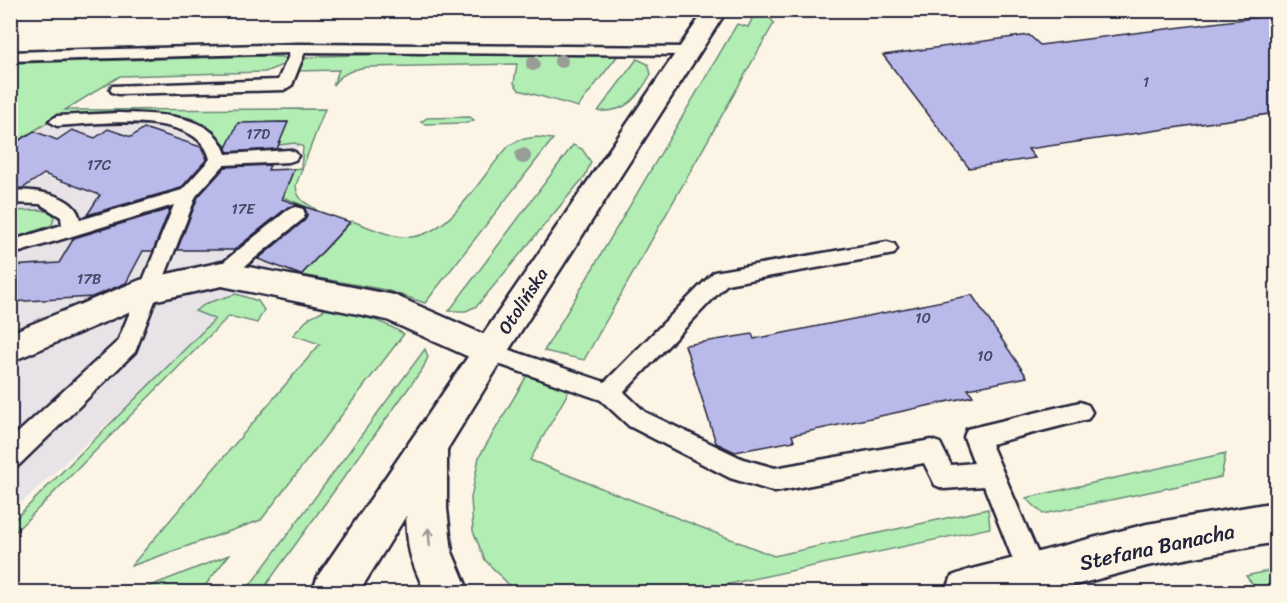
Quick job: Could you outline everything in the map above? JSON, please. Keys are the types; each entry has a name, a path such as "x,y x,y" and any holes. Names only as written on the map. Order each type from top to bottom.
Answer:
{"main road":[{"name":"Otolińska","path":"334,592 489,352 716,10"},
{"path":"10,348 151,289 222,274 394,308 489,352"},
{"path":"428,448 427,509 431,553 447,592"},
{"name":"Stefana Banacha","path":"968,592 1147,545 1276,522"}],"lane":[{"path":"118,88 284,85 299,48"},
{"path":"10,57 299,48 689,51"},
{"path":"57,121 150,117 176,122 201,133 215,145 219,160"},
{"path":"10,457 127,346 188,194 219,160 289,156"},
{"path":"10,248 188,194"},
{"path":"10,196 35,195 48,199 70,215 72,230"},
{"path":"222,274 296,214"},
{"path":"609,393 721,278 888,249"},
{"path":"489,352 609,393 637,419 739,470 775,480 932,451 944,477 993,474"},
{"path":"1033,575 976,437 1080,412"}],"shaded area":[{"path":"318,109 265,208 327,223 22,502 10,500 10,112"}],"green space":[{"path":"756,11 765,11 774,23 584,360 544,351 737,24 748,27"},
{"path":"589,50 619,54 578,107 519,90 514,83 517,64 367,67 348,72 333,85 339,70 295,71 298,63 307,58 320,56"},
{"path":"282,57 286,60 285,64 265,72 120,76 65,110 325,109 296,185 301,199 319,212 283,197 294,169 301,168 303,147 295,143 278,145 288,122 239,123 227,146 199,122 174,115 57,116 11,146 11,66 16,63"},
{"path":"637,59 648,64 651,74 641,90 624,106 608,111 598,111"},
{"path":"470,117 474,120 467,123 424,124 421,122 427,118"},
{"path":"536,137 553,139 425,303 386,290 301,275 352,221 401,237 418,236 434,229 462,204 510,145 519,140"},
{"path":"573,145 582,149 591,162 585,176 477,306 466,311 449,311"},
{"path":"42,210 52,213 54,217 52,225 11,240 11,211"},
{"path":"236,294 258,301 264,310 257,323 229,316 11,536 11,523 215,319 195,311 207,303"},
{"path":"326,309 366,317 404,334 261,520 131,566 320,344 293,335 310,317"},
{"path":"425,349 428,357 423,368 261,592 245,592"},
{"path":"529,372 570,389 530,460 774,556 988,509 990,528 692,592 516,592 485,560 473,531 471,498 479,457"},
{"path":"1226,453 1221,477 1043,514 1026,498"},
{"path":"229,555 200,592 135,592"},
{"path":"1276,569 1276,592 1259,592 1246,576"}],"building":[{"path":"1276,15 1276,113 1028,149 1035,158 969,168 883,55 1029,35 1040,45"},
{"path":"288,122 277,149 227,152 226,148 238,123"},
{"path":"144,128 201,147 207,159 181,188 87,215 100,195 44,174 23,188 10,189 10,146 34,131 57,140 72,130 95,138 108,129 131,137"},
{"path":"270,165 268,170 294,169 282,199 350,222 301,275 258,259 305,220 307,215 305,208 297,205 288,207 234,250 177,250 198,197 225,167"},
{"path":"170,209 153,251 143,251 126,283 92,297 10,302 10,266 59,263 74,238"},
{"path":"972,295 1027,377 968,389 973,396 792,435 794,441 735,452 716,443 685,345 752,334 754,339"}]}
